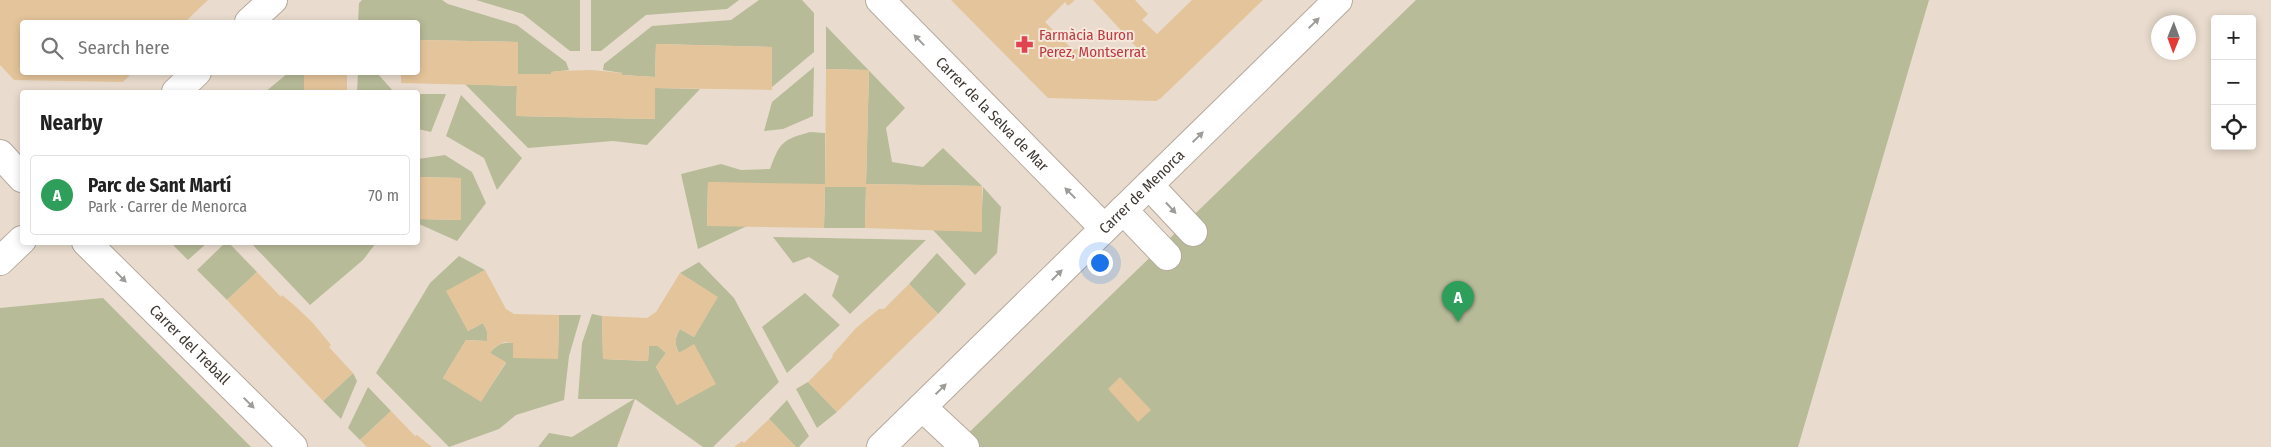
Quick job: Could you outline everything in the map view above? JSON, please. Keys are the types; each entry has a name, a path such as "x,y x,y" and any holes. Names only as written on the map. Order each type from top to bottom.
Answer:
{"street":[{"path":"252,20 273,0"},
{"name":"Carrer de la Selva de Mar","path":"880,0 1114,219 1166,256"},
{"name":"Carrer de Menorca","path":"881,447 1338,0"},
{"path":"178,90 194,75"},
{"path":"0,154 20,176"},
{"path":"1149,185 1193,232"},
{"path":"0,261 20,242"},
{"name":"Carrer del Treball","path":"89,245 293,447"},
{"path":"922,407 965,447"}],"green space":[{"path":"362,0 442,0 448,4 517,25 566,62 569,70 552,72 551,74 518,74 518,42 420,40 420,20 358,20 359,3"},
{"path":"476,0 580,0 580,51 570,51 523,14"},
{"path":"591,0 739,0 727,9 646,15 601,51 591,51"},
{"path":"759,0 802,0 814,13 814,52 772,87 772,47 656,44 655,77 622,75 622,73 603,70 604,64 652,26 731,20"},
{"path":"1416,0 1929,0 1798,447 954,447"},
{"path":"826,26 868,70 826,69"},
{"path":"814,67 813,116 783,129 764,131 772,102"},
{"path":"869,71 905,108 886,128 892,162 923,167 943,148 982,186 866,184"},
{"path":"286,75 304,75 304,90 267,90"},
{"path":"358,75 379,75 392,90 357,90"},
{"path":"465,84 517,86 516,116 655,119 655,88 700,89 647,145 613,141 528,148"},
{"path":"420,94 446,94 431,132 420,129"},
{"path":"461,95 522,158 497,190 484,158 446,136"},
{"path":"810,132 825,133 825,187 708,182 707,225 747,226 698,249 681,174 721,164 741,170 770,169 783,143 793,137"},
{"path":"445,155 472,172 486,203 457,241 420,224 420,219 461,220 461,178 420,177 420,159"},
{"path":"825,187 866,187 865,228 824,228"},
{"path":"983,187 1001,207 997,253 975,275 933,230 981,231"},
{"path":"773,237 926,240 850,314 832,296 839,276 809,257 793,263"},
{"path":"173,245 205,245 188,260"},
{"path":"223,245 231,245 257,272 227,300 197,270"},
{"path":"253,245 374,245 363,260 310,305"},
{"path":"937,253 966,284 938,314 909,284"},
{"path":"459,256 485,270 447,291 468,331 483,323 487,331 487,341 466,340 443,378 481,401 506,363 490,353 495,348 502,344 513,343 513,358 558,358 559,315 581,315 569,356 564,400 516,415 499,429 449,447 376,373 430,283"},
{"path":"699,262 734,298 779,382 713,447 703,447 635,399 617,447 538,447 549,433 572,437 634,399 578,399 582,343 592,314 602,316 603,359 648,361 649,346 658,346 666,353 656,367 677,405 715,384 694,345 679,353 676,344 676,338 680,329 694,337 717,297 680,273"},
{"path":"805,293 840,325 787,373 762,327"},
{"path":"103,298 251,447 0,447 0,308"},
{"path":"353,373 357,381 341,419 323,401"},
{"path":"808,382 837,412 817,428 796,389"},
{"path":"368,387 391,411 360,440 348,428"},
{"path":"787,400 809,436 799,447 796,447 769,419"}],"building":[{"path":"0,0 208,0 187,20 20,20 20,75 130,75 123,82 14,80 0,65"},
{"path":"951,0 1075,0 1068,6 1065,2 1045,22 1072,49 1140,51 1093,0 1135,0 1148,14 1142,20 1157,34 1192,0 1263,0 1156,101 1048,98"},
{"path":"420,40 518,42 518,74 551,74 551,72 557,71 592,70 622,73 622,75 655,77 656,44 772,47 772,90 655,88 655,119 516,116 517,86 401,83 401,75 420,75"},
{"path":"826,69 869,70 866,184 982,186 982,232 865,228 866,187 825,187 824,228 707,226 708,182 825,184"},
{"path":"304,75 347,75 347,90 304,90"},
{"path":"420,177 461,178 461,220 420,219"},
{"path":"485,270 506,309 514,314 559,315 558,359 513,358 513,343 504,342 495,347 490,353 506,362 481,402 443,378 466,340 487,341 487,331 483,323 468,331 446,291"},
{"path":"257,272 281,297 282,295 312,322 331,345 329,347 353,373 323,401 227,300"},
{"path":"680,273 718,297 694,337 680,329 676,336 676,347 679,353 694,344 716,384 677,405 656,367 666,353 658,346 649,346 648,361 603,359 602,316 647,318 656,312"},
{"path":"909,284 938,314 837,412 808,382 832,358 833,354 856,328 879,309 884,309"},
{"path":"1120,377 1151,410 1138,422 1108,389"},
{"path":"391,411 415,436 417,435 432,447 367,447 360,440"},
{"path":"769,419 796,447 734,447 742,441 744,443"}],"place":[{"name":"Farmàcia Buron Perez, Montserrat","path":"1025,44"},
{"name":"Parc de Sant Martí","path":"1458,322"}]}
